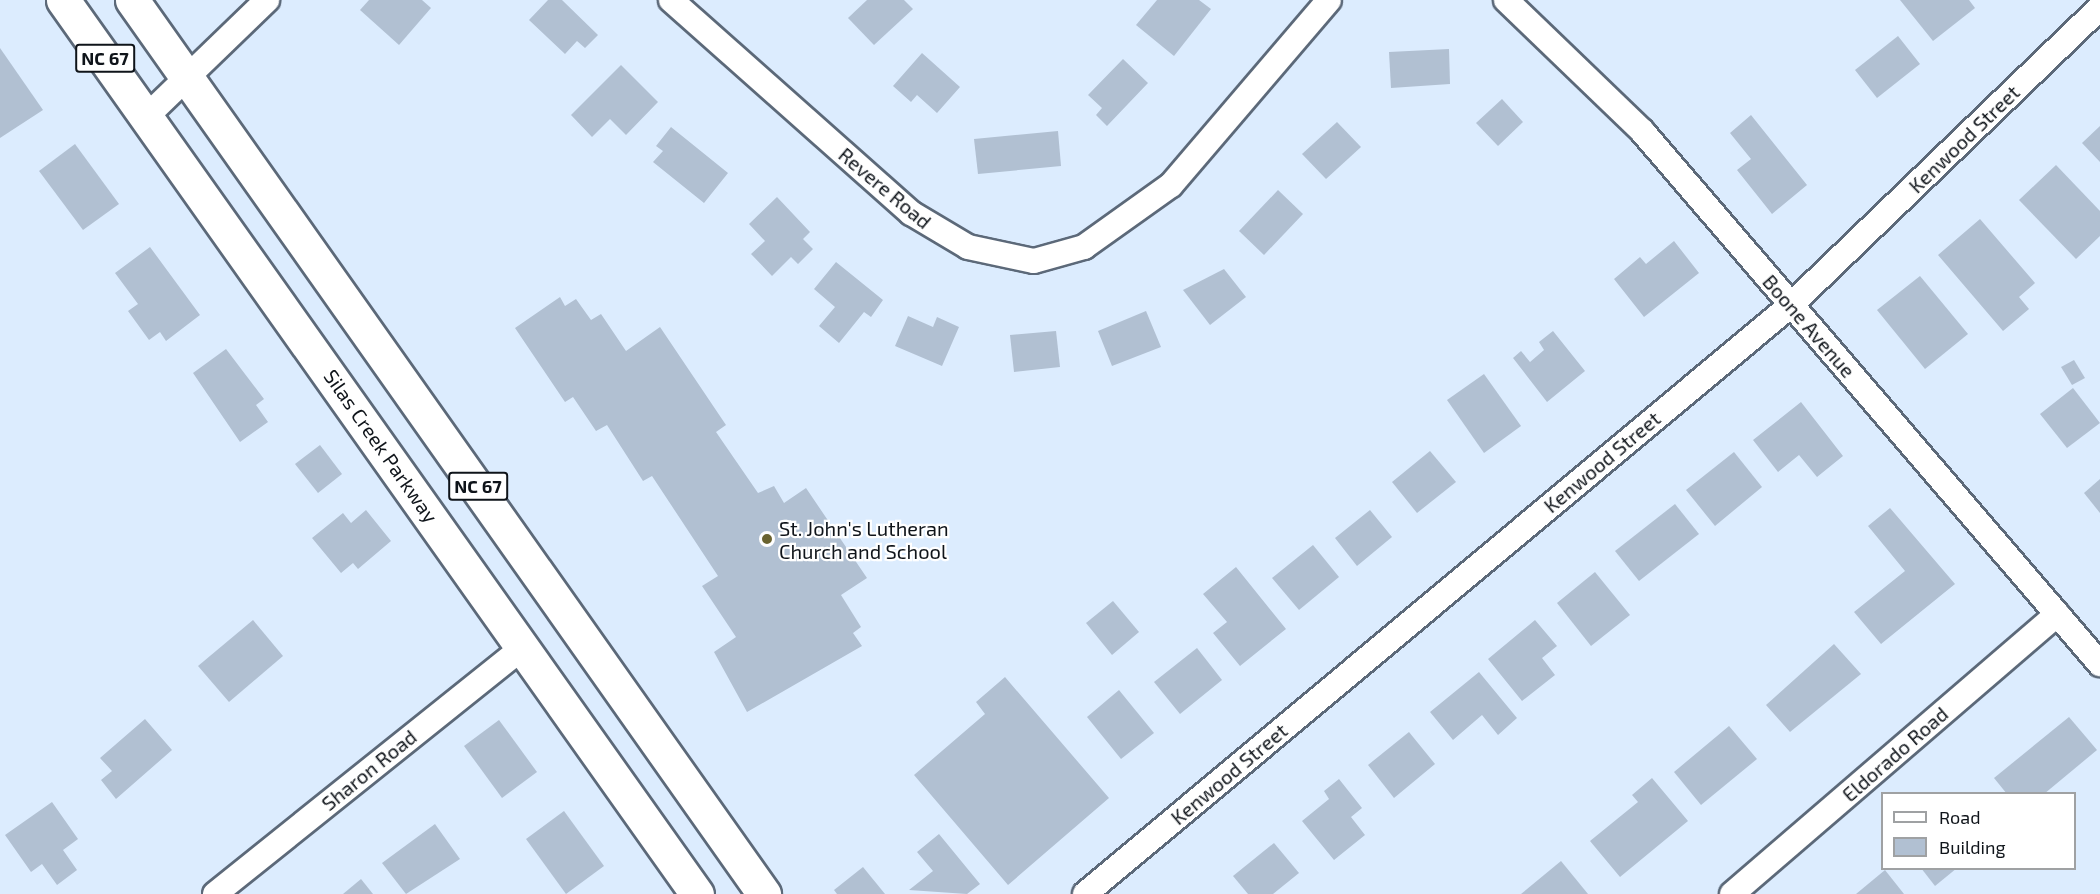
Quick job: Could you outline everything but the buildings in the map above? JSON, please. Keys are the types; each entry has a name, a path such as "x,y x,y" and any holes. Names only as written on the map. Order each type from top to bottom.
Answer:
{"main road":[{"name":"Silas Creek Parkway","path":"63,0 697,894"},
{"name":"NC 67","path":"132,0 764,894"}],"street":[{"path":"147,116 190,79 267,0"},
{"name":"Revere Road","path":"671,0 911,213 968,247 1034,261 1084,247 1171,185 1329,0"},
{"name":"Boone Avenue","path":"1506,0 1642,131 2100,664"},
{"name":"Kenwood Street","path":"1084,894 1791,305 2100,8"},
{"name":"Eldorado Road","path":"1732,894 2057,614"},
{"name":"Sharon Road","path":"215,894 523,647"}],"place":[{"name":"St. John's Lutheran Church and School","path":"767,539"}]}
